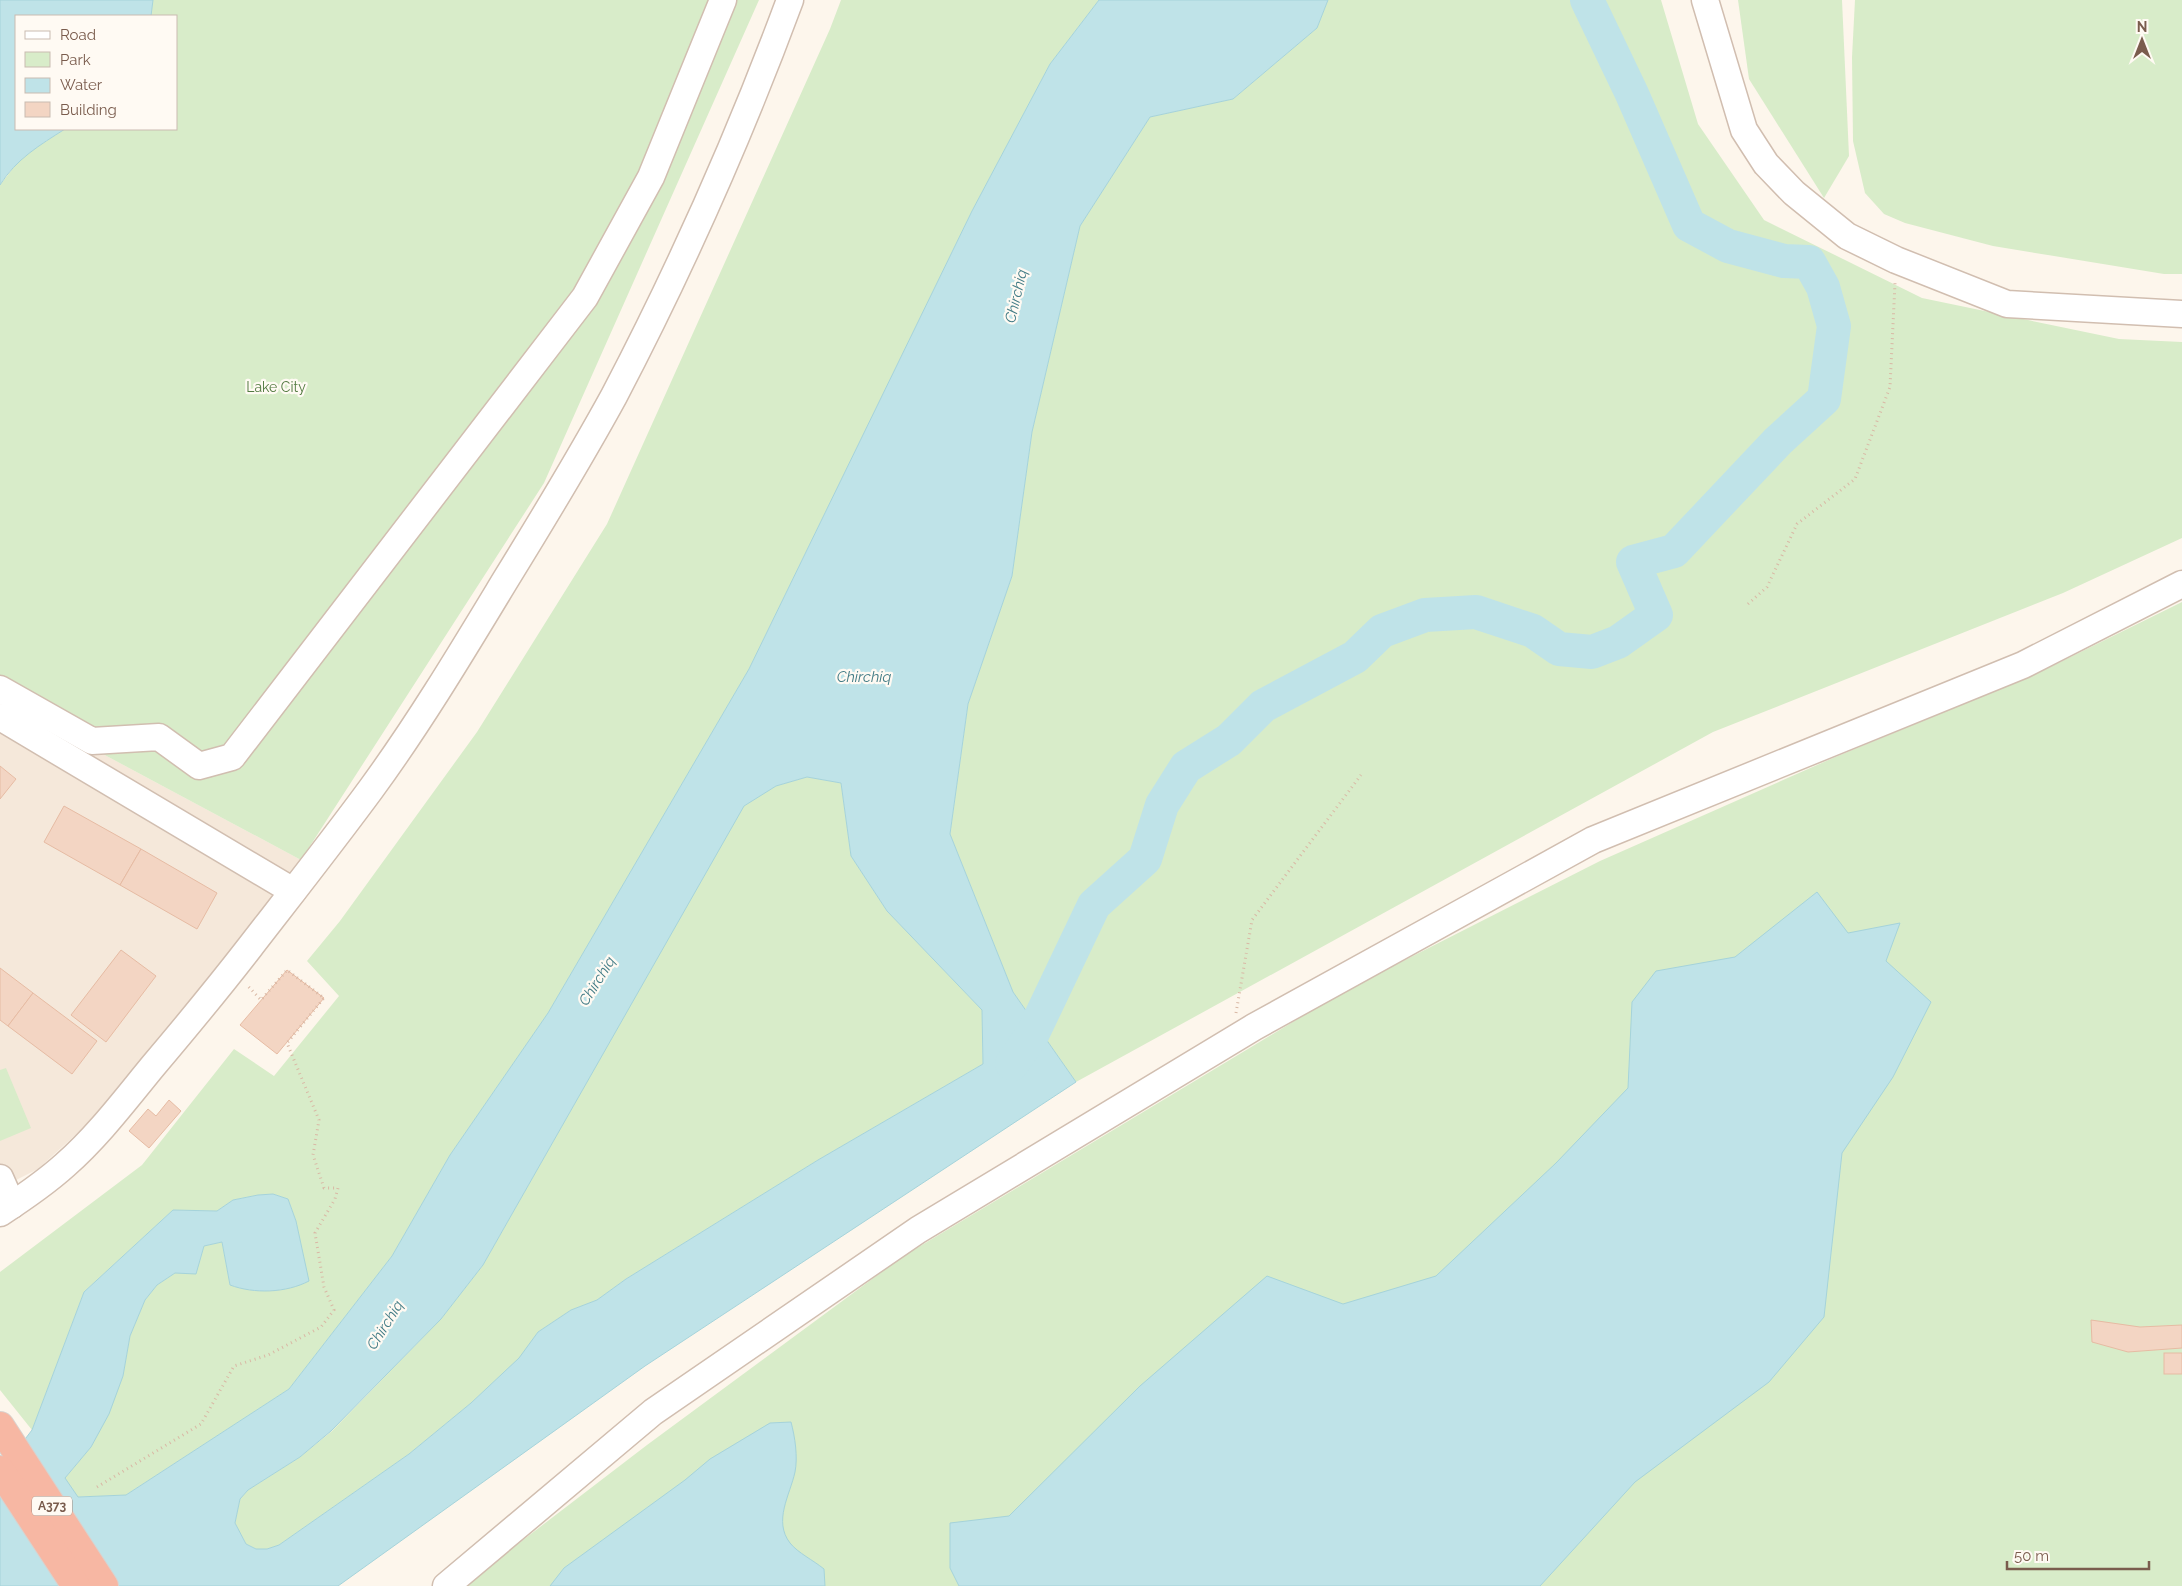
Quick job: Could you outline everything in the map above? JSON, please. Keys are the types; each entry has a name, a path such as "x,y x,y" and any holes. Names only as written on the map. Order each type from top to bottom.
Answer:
{"highway":[{"name":"A373","path":"0,1426 104,1586"},
{"name":"A373","path":"0,1470 76,1586"}],"street":[{"path":"0,689 92,741 159,737 199,766 232,756 585,297 651,177 723,0"},
{"path":"0,1178 6,1209 39,1187 87,1145 232,970 372,788 416,723 537,528 613,397 709,198 768,59 790,0"},
{"path":"1705,0 1744,130 1766,164 1794,193 1847,236 1896,260 2007,304 2182,314"},
{"path":"446,1586 653,1412 918,1230 1231,1040 1593,840 2022,665 2182,584"},
{"path":"0,718 293,891"}],"path":[{"path":"1748,604 1767,587 1797,524 1856,479 1890,387 1896,260"},
{"path":"1231,1040 1252,920 1360,775"},
{"path":"97,1487 201,1424 234,1366 268,1355 322,1327 334,1310 324,1287 315,1233 335,1199 338,1188 324,1188 313,1155 319,1120 287,1043 324,998 287,970 261,1000 232,970"}],"shaded area":[{"path":"0,699 301,860 160,1043 84,1127 38,1169 0,1188"}],"green space":[{"name":"Lake City","path":"153,0 759,0 544,483 301,860 0,699 0,185 17,163 34,149 63,130 178,130 178,15 151,15"},
{"path":"841,0 1099,0 1050,64 972,211 749,669 548,1013 450,1155 392,1256 289,1389 126,1495 77,1497 65,1478 91,1447 123,1376 130,1336 145,1300 157,1285 175,1273 196,1273 204,1246 222,1242 230,1285 249,1290 270,1291 290,1288 308,1281 296,1221 288,1199 273,1194 233,1200 217,1211 173,1210 84,1292 32,1430 0,1390 0,1272 142,1165 234,1049 274,1076 339,996 307,961 340,921 477,732 607,524 830,29"},
{"path":"1328,0 1661,0 1698,124 1764,220 1922,298 2119,339 2182,342 2182,538 2063,593 1713,732 1076,1082 1013,992 950,834 968,704 1012,576 1032,432 1080,226 1150,117 1233,99 1317,28"},
{"path":"1738,0 1842,0 1849,156 1824,198 1749,79"},
{"path":"1855,0 2182,0 2182,274 2164,274 1993,246 1905,223 1884,214 1865,193 1853,141 1852,57"},
{"path":"2182,602 2182,1586 463,1586 647,1445 902,1257 1346,990 1600,861 1833,758 2036,674"},
{"path":"807,777 841,783 851,856 887,911 982,1010 983,1064 818,1160 626,1279 597,1300 571,1310 538,1332 520,1358 471,1403 409,1454 279,1545 267,1549 256,1549 246,1544 235,1523 240,1499 248,1490 300,1457 332,1431 441,1319 483,1265 744,805 776,786"},
{"path":"6,1068 31,1128 0,1141 0,1070"}],"water":[{"path":"0,0 153,0 151,15 15,15 15,130 64,130 21,160 0,185"},
{"name":"Chirchiq","path":"1099,0 1328,0 1317,28 1233,99 1150,117 1080,226 1032,432 1012,576 968,704 950,834 1013,992 1076,1082 645,1366 338,1586 0,1586 0,1472 32,1430 84,1292 173,1210 217,1211 233,1200 258,1195 273,1194 288,1199 296,1221 309,1281 290,1288 270,1291 249,1290 230,1285 222,1242 204,1246 196,1274 175,1273 157,1285 145,1300 130,1336 123,1376 109,1414 91,1447 65,1478 78,1497 126,1495 289,1389 392,1256 450,1155 548,1013 749,669 972,211 1050,64","holes":["807,777 841,783 851,856 887,911 982,1010 983,1064 818,1160 626,1279 597,1300 571,1310 538,1332 519,1358 471,1403 409,1454 279,1545 267,1549 256,1549 246,1544 235,1523 240,1499 248,1490 300,1457 331,1431 441,1319 483,1265 744,806 776,786"]},
{"path":"1817,892 1848,933 1900,923 1886,961 1931,1002 1893,1077 1842,1153 1824,1317 1769,1382 1635,1482 1540,1586 959,1586 950,1568 950,1523 1009,1516 1140,1386 1267,1276 1343,1304 1436,1276 1556,1163 1628,1088 1632,1002 1656,971 1735,957"},
{"path":"791,1422 796,1447 796,1466 784,1508 783,1526 785,1535 793,1547 824,1569 825,1586 550,1586 564,1568 685,1480 710,1459 770,1423"}],"building":[{"path":"0,766 16,779 0,799"},
{"path":"64,806 141,849 120,885 44,842"},
{"path":"141,849 217,893 197,929 120,885"},
{"path":"121,950 156,976 106,1042 71,1015"},
{"path":"0,968 33,993 8,1026 0,1020"},
{"path":"287,970 324,998 277,1054 240,1025"},
{"path":"33,993 97,1041 72,1074 8,1026"},
{"path":"169,1100 181,1111 149,1148 129,1131 148,1109 156,1116"},
{"path":"2091,1320 2140,1327 2182,1325 2182,1348 2128,1352 2092,1342"},
{"path":"2164,1353 2182,1353 2182,1374 2164,1374"}],"waterway":[{"path":"1012,1064 1033,1033 1094,905 1145,859 1162,805 1186,767 1229,740 1263,706 1355,657 1382,631 1425,615 1476,612 1533,631 1559,649 1592,652 1618,642 1656,615 1633,562 1674,551 1778,441 1824,399 1834,326 1823,287 1809,262 1784,261 1728,246 1689,225 1632,94 1587,0"}]}
